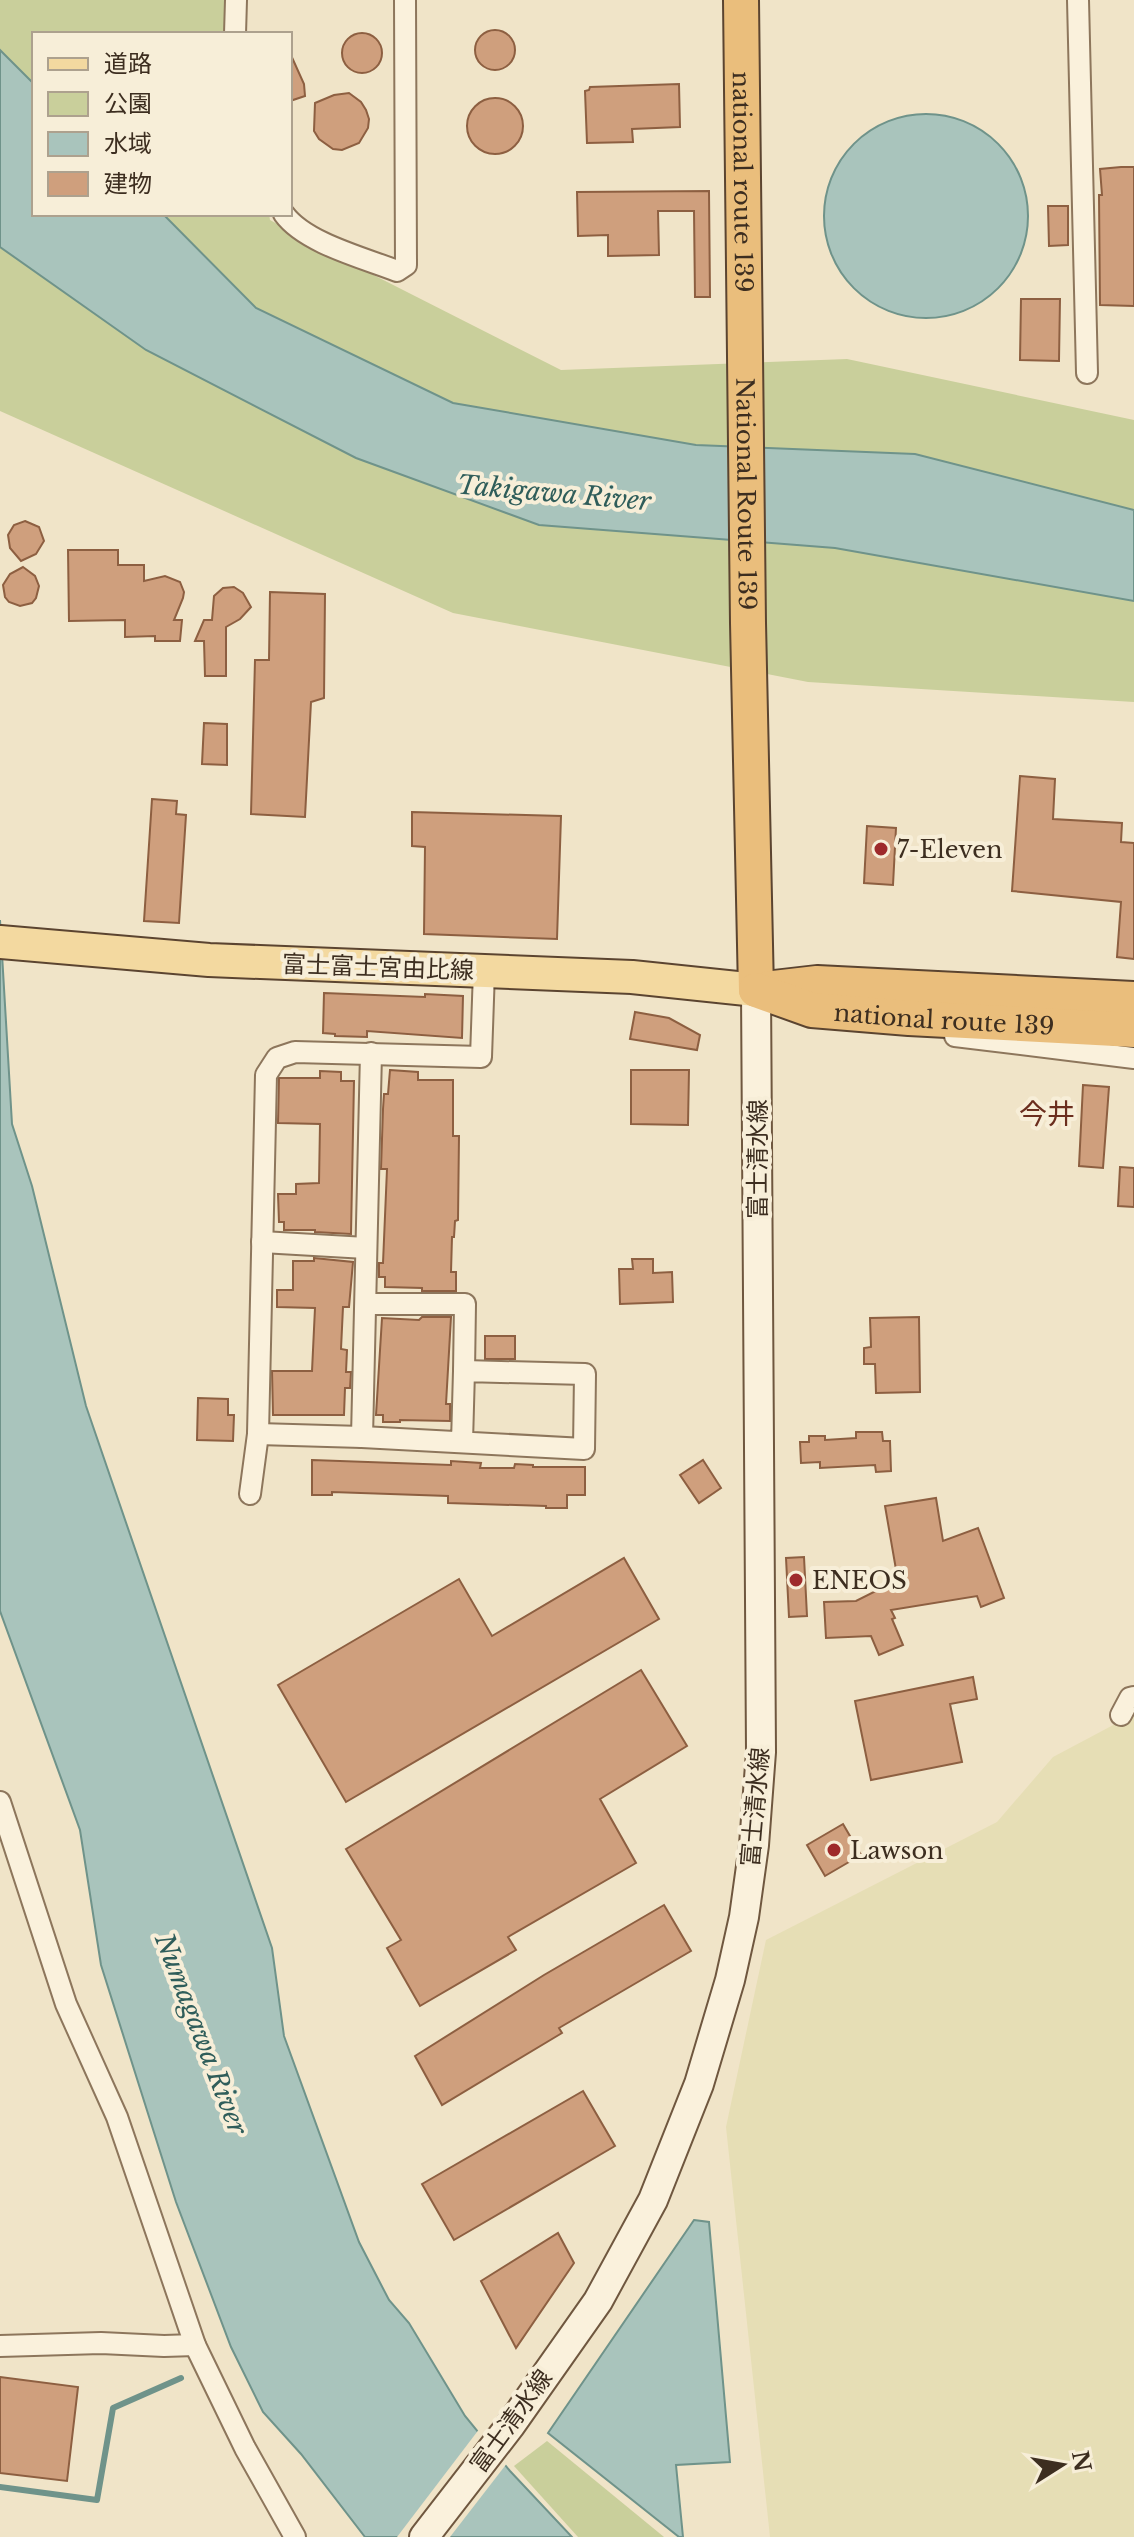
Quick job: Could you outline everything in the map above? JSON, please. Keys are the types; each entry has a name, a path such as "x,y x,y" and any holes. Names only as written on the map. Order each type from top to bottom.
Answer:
{"highway":[{"name":"national route 139","path":"741,0 745,366"},
{"name":"National Route 139","path":"745,366 748,623"},
{"name":"national route 139","path":"748,623 756,990"},
{"name":"national route 139","path":"756,990 817,983 1083,1011 1134,1030"},
{"name":"national route 139","path":"756,990 812,1010 909,1018 1083,1011 1134,999"},
{"path":"1083,1011 1134,990"},
{"path":"1083,1011 1134,1039"}],"main road":[{"name":"富士富士宮由比線","path":"3,942 209,960 632,977 756,990"},
{"name":"富士清水線","path":"424,2537 510,2426 598,2301 653,2200 699,2084 730,1980 744,1917 754,1845 761,1752 756,990"}],"street":[{"path":"235,32 236,0"},
{"path":"286,216 293,226 325,242 397,271 406,265 405,0"},
{"path":"1078,0 1087,373"},
{"path":"250,1494 258,1434 266,1075 277,1058 295,1052 481,1057 484,971"},
{"path":"909,1018 949,1035 1134,1058"},
{"path":"362,1437 371,1053"},
{"path":"262,1242 366,1248"},
{"path":"366,1304 465,1304 462,1442"},
{"path":"258,1434 584,1449 585,1374 464,1371"},
{"path":"1121,1715 1130,1698 1134,1697"},
{"path":"0,1802 66,2004 117,2117 195,2345 245,2448 295,2537"},
{"path":"0,2346 101,2343 195,2345"}],"shaded area":[{"path":"1134,1714 1134,2537 770,2537 726,2127 766,1940 997,1822 1053,1757"}],"green space":[{"path":"0,0 227,0 228,32 32,32 32,216 269,216 270,220 338,257 561,370 847,359 1134,420 1134,702 808,682 453,613 0,411"},
{"path":"547,2441 664,2537 578,2537 514,2466"}],"water":[{"name":"Takigawa River","path":"0,50 32,82 32,216 165,216 256,308 453,403 696,445 915,454 1134,510 1134,601 835,548 539,525 356,458 146,350 0,247"},
{"path":"926,114 965,122 983,131 998,144 1011,159 1020,177 1028,216 1020,255 1011,273 998,288 983,301 965,310 926,318 887,310 869,301 854,288 841,273 832,255 824,216 832,177 841,159 854,144 869,131 887,122"},
{"name":"Numagawa River","path":"0,920 12,1124 32,1186 86,1406 272,1948 284,2036 359,2242 389,2300 409,2323 465,2416 510,2471 572,2537 365,2537 301,2454 263,2412 231,2347 176,2202 101,1965 80,1830 0,1611"},
{"path":"694,2220 709,2222 730,2462 676,2465 683,2537 679,2537 548,2433"}],"pier":[{"path":"480,2428 508,2462 450,2537 397,2537"}],"building":[{"path":"495,30 509,36 515,50 509,64 495,70 481,64 475,50 481,36"},
{"path":"362,33 376,39 382,53 376,67 362,73 348,67 342,53 348,39"},
{"path":"292,57 304,84 305,96 292,100"},
{"path":"679,84 680,127 632,129 633,142 587,143 585,91 590,87"},
{"path":"349,93 366,110 368,128 359,143 342,150 333,149 314,131 315,103"},
{"path":"495,98 515,106 523,126 515,146 495,154 475,146 467,126 475,106"},
{"path":"1134,167 1134,306 1100,305 1100,169"},
{"path":"709,191 710,297 695,297 694,211 658,211 659,255 608,256 608,235 578,236 577,192"},
{"path":"1048,206 1068,206 1068,245 1049,246"},
{"path":"1021,299 1060,299 1059,361 1020,360"},
{"path":"25,521 39,527 44,541 36,554 21,561 10,548 8,535 14,525"},
{"path":"68,550 118,550 118,565 144,565 144,581 165,576 180,582 184,592 174,620 182,620 180,641 155,641 155,636 125,637 125,620 69,621"},
{"path":"23,567 35,576 39,586 32,603 20,606 9,602 3,585 10,574"},
{"path":"234,587 243,593 251,607 240,619 226,627 226,676 205,676 204,641 195,641 204,620 212,620 214,596 223,588"},
{"path":"270,592 325,594 324,698 311,702 305,817 251,814 255,660 269,660"},
{"path":"204,723 227,724 227,765 202,764"},
{"path":"1020,776 1055,779 1053,819 1122,823 1121,842 1134,843 1134,959 1117,957 1121,902 1012,891"},
{"path":"152,799 177,801 176,814 186,815 179,923 144,921"},
{"path":"412,812 561,816 557,939 424,934 425,847 412,846"},
{"name":"7-Eleven","path":"867,826 896,828 893,885 864,883"},
{"path":"324,993 463,996 462,1038 367,1031 367,1037 323,1033"},
{"path":"635,1012 669,1018 700,1035 697,1050 630,1039"},
{"path":"390,1070 418,1072 418,1080 453,1080 453,1136 459,1136 458,1220 455,1221 452,1237 451,1272 456,1272 456,1291 385,1287 385,1277 379,1277 379,1263 383,1263 387,1169 381,1169 383,1109"},
{"path":"631,1070 689,1070 688,1125 631,1124"},
{"path":"320,1071 341,1072 341,1081 354,1081 351,1234 284,1230 284,1222 279,1222 278,1194 296,1194 296,1184 319,1183 320,1124 278,1123 279,1078 320,1078"},
{"path":"1083,1085 1109,1087 1103,1168 1079,1166"},
{"path":"1120,1167 1134,1168 1134,1207 1118,1206"},
{"path":"314,1258 353,1262 349,1307 343,1307 341,1349 347,1350 346,1372 351,1372 350,1388 345,1388 344,1415 273,1415 272,1371 312,1371 315,1308 277,1307 277,1290 293,1290 293,1261 314,1261"},
{"path":"632,1259 653,1259 653,1273 672,1272 673,1302 620,1304 619,1269 633,1269"},
{"path":"422,1317 451,1317 446,1404 450,1404 450,1421 383,1422 383,1415 376,1415 382,1318 419,1320"},
{"path":"919,1317 920,1392 876,1393 875,1364 864,1364 864,1348 871,1347 870,1318"},
{"path":"485,1336 515,1336 515,1359 485,1359"},
{"path":"198,1398 228,1399 228,1415 234,1415 233,1441 197,1440"},
{"path":"856,1432 882,1432 883,1441 890,1441 891,1471 876,1472 875,1465 820,1468 820,1462 801,1463 800,1442 809,1442 809,1436 825,1436 825,1440 856,1438"},
{"path":"312,1460 451,1465 451,1461 481,1463 480,1468 514,1468 515,1464 585,1467 585,1495 567,1495 567,1508 546,1508 448,1503 448,1496 332,1492 332,1495 312,1495"},
{"path":"703,1460 721,1488 699,1503 680,1475"},
{"path":"936,1498 943,1541 978,1528 1004,1598 981,1607 977,1596 891,1610 903,1645 879,1655 871,1636 826,1638 824,1602 856,1601 888,1583 898,1581 885,1506"},
{"path":"804,1557 807,1616 789,1617 786,1558"},
{"path":"624,1558 659,1619 346,1802 278,1685 459,1579 492,1636"},
{"path":"641,1670 687,1746 600,1799 636,1863 508,1937 516,1950 420,2006 387,1948 401,1940 346,1849"},
{"path":"973,1677 977,1699 950,1704 962,1762 871,1780 855,1701"},
{"name":"Lawson","path":"843,1824 861,1855 825,1876 807,1845"},
{"path":"664,1905 691,1951 559,2028 562,2033 442,2105 415,2056"},
{"path":"583,2091 615,2146 454,2240 422,2184"},
{"path":"558,2233 574,2263 516,2348 481,2281"},
{"path":"0,2377 78,2387 67,2481 0,2473"}],"waterway":[{"path":"0,2487 97,2500 113,2408 181,2378"}],"place":[{"name":"7-Eleven","path":"881,849"},
{"name":"ENEOS","path":"796,1580"},
{"name":"Lawson","path":"834,1850"}],"district":[{"name":"今井","path":"1047,1114"}]}
